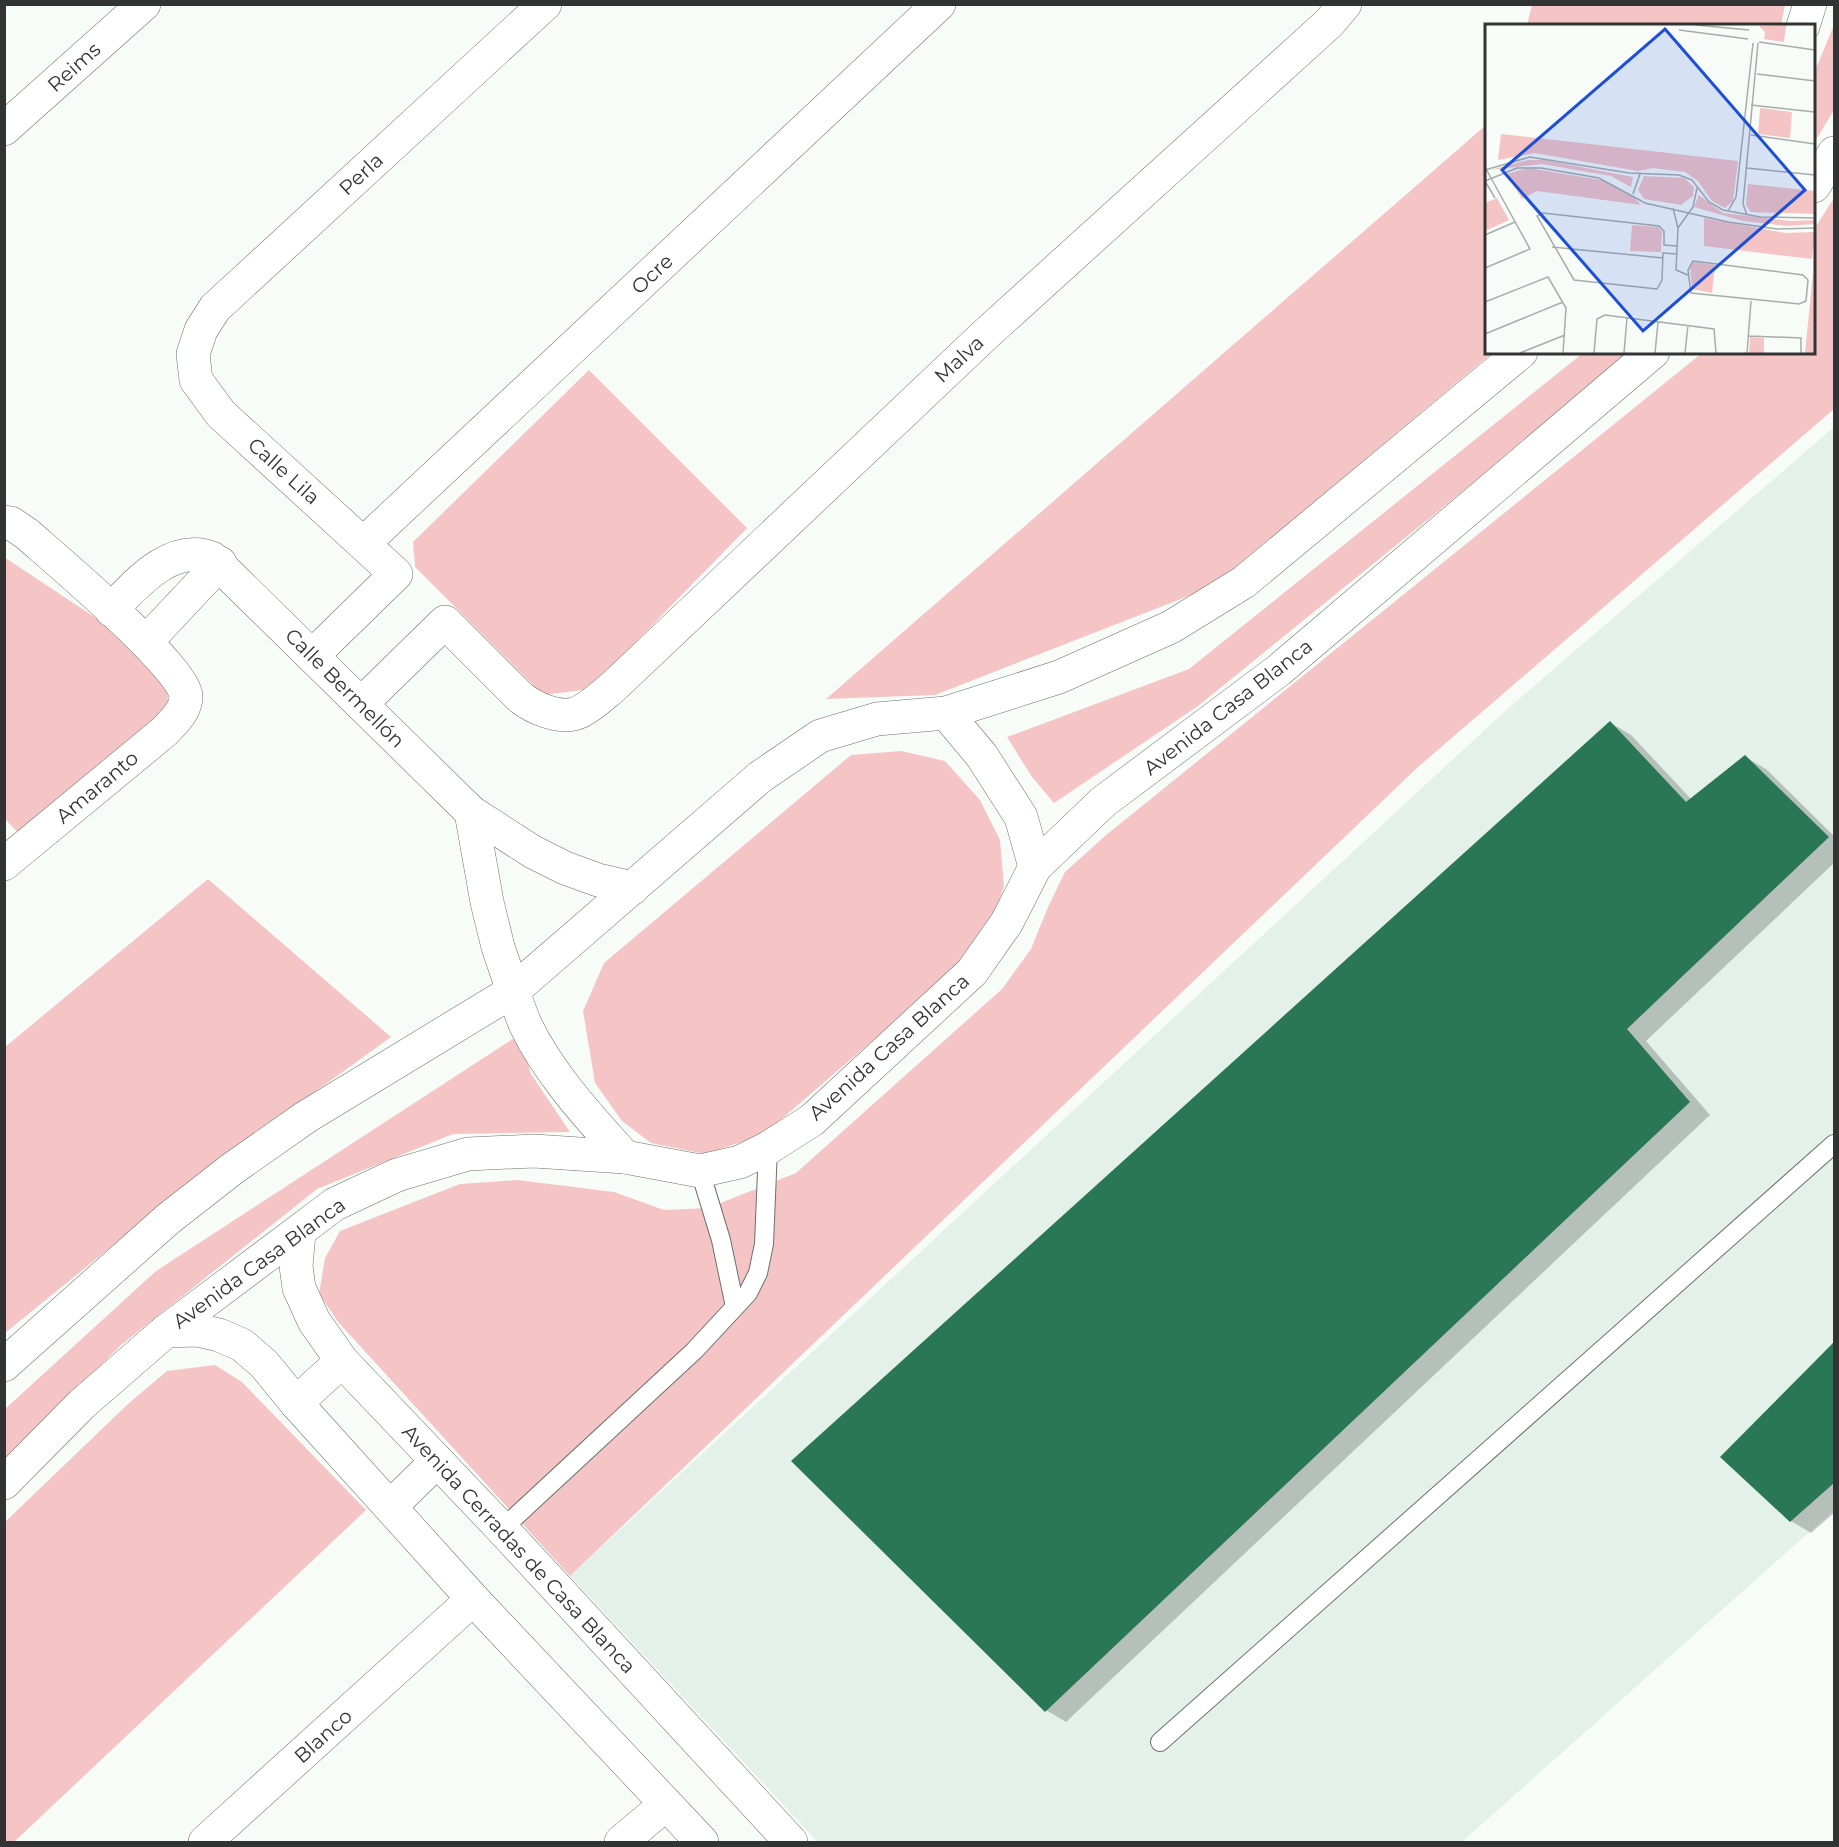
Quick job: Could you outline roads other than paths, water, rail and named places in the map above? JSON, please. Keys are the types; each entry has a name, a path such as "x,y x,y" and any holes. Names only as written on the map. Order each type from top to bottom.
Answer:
{"street":[{"name":"Reims","path":"4,129 144,4"},
{"name":"Perla","path":"193,354 201,330 215,308 544,4"},
{"name":"Ocre","path":"364,543 939,4"},
{"name":"Malva","path":"361,704 445,622 521,698 532,706 547,712 574,714 613,687 987,333 1329,23 1345,4"},
{"path":"1804,24 1810,4"},
{"path":"1815,184 1834,153"},
{"name":"Calle Lila","path":"193,354 196,380 221,414 396,574 313,656"},
{"path":"4,1365 168,1219 232,1169 306,1117 513,991 760,777 820,736 877,719 946,713 1059,677 1171,627 1244,582 1519,354"},
{"name":"Avenida Casa Blanca","path":"4,1483 82,1404 166,1331 335,1204 397,1175 468,1154 534,1151 625,1157 700,1171 740,1162 768,1148 812,1120 972,972 1007,922 1035,867 1103,802 1279,670 1651,354"},
{"path":"4,522 11,523 27,534 146,642 220,563"},
{"name":"Calle Bermellón","path":"111,610 149,573 178,557 194,553 203,554 220,563 471,812 533,852 565,868 598,880 633,888"},
{"name":"Amaranto","path":"4,864 177,719 184,706 186,695 172,669 146,642"},
{"path":"946,713 982,756 1021,817 1035,867"},
{"path":"471,812 487,902 498,947 526,1026 556,1075 625,1157"},
{"name":"Avenida Cerradas de Casa Blanca","path":"298,1233 296,1266 299,1288 314,1321 342,1361 502,1529 789,1842"},
{"path":"166,1331 197,1330 219,1335 242,1346 264,1364 296,1403 473,1599 702,1842"},
{"path":"296,1403 342,1361"},
{"path":"391,1506 437,1461"},
{"name":"Blanco","path":"205,1842 473,1599"},
{"path":"627,1837 665,1804"}],"lane":[{"path":"1160,1742 1834,1144"},
{"path":"502,1529 694,1351 748,1293 758,1273 764,1244 768,1148"},
{"path":"700,1171 721,1240 735,1307"}]}
